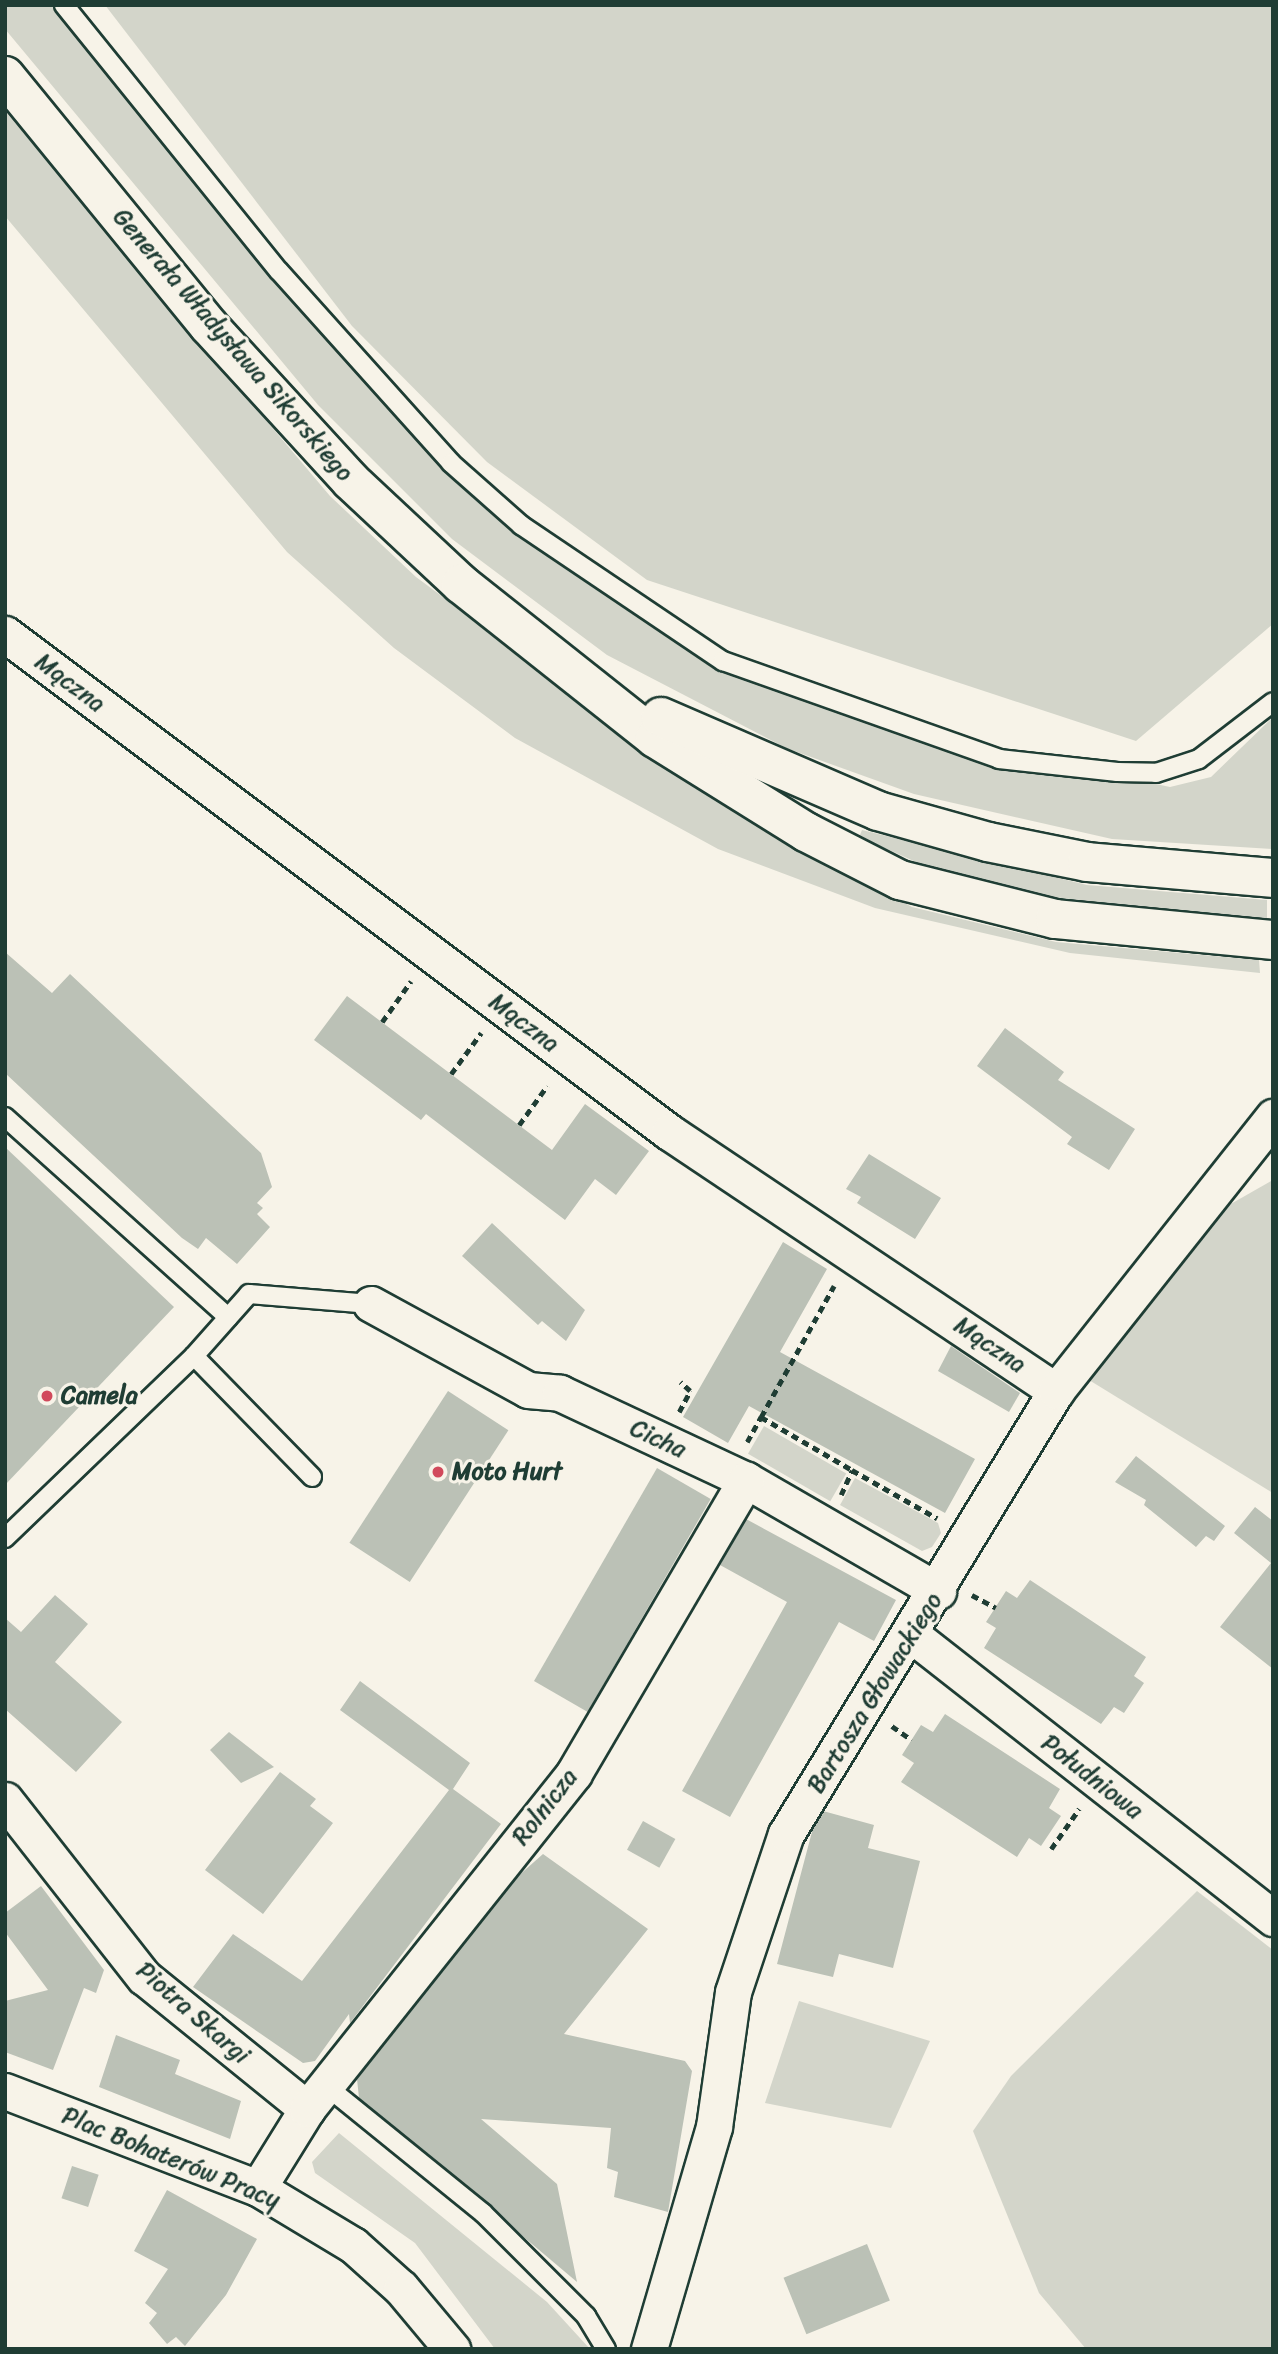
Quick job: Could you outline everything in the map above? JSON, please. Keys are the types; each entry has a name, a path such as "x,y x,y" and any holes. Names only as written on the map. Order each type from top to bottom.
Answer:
{"main road":[{"name":"Generała Władysława Sikorskiego","path":"5,76 209,326 351,481 461,584 579,672 655,738 806,832 900,880 1055,919 1273,940"},
{"name":"Generała Władysława Sikorskiego","path":"579,672 719,745 878,811 1087,862 1273,878"}],"street":[{"name":"Mączna","path":"5,634 668,1132 1056,1391"},
{"name":"Bartosza Głowackiego","path":"649,2349 714,2127 733,1992 786,1834 912,1635 1056,1391 1273,1117"},
{"name":"Cicha","path":"371,1304 528,1390 560,1393 745,1464 938,1591"},
{"name":"Rolnicza","path":"316,2097 573,1773 745,1464"},
{"name":"Południowa","path":"912,1635 1273,1918"},
{"name":"Piotra Skargi","path":"5,1800 144,1977 316,2097"},
{"name":"Plac Bohaterów Pracy","path":"5,2091 258,2188 353,2245 452,2349"},
{"path":"258,2188 316,2097"}],"lane":[{"path":"64,5 279,271 451,463 521,525 723,661 999,760 1117,772 1156,773 1199,759 1273,702"},
{"path":"5,1117 228,1317"},
{"path":"5,1538 194,1356 249,1294 371,1304"},
{"path":"194,1356 312,1477"},
{"path":"316,2097 483,2213 586,2316 606,2349"}],"path":[{"path":"382,1022 417,971"},
{"path":"450,1074 488,1023"},
{"path":"519,1125 556,1073"},
{"path":"745,1464 761,1417 951,1526"},
{"path":"839,1500 852,1470"},
{"path":"1051,1849 1085,1800"}],"shaded area":[{"path":"5,5 53,5 431,456 602,592 701,653 878,725 1170,787 1211,777 1273,717 1273,849 1112,839 914,794 786,748 607,655 452,539 318,405 5,29"},
{"path":"105,5 1273,5 1273,624 1136,741 647,580 487,462 352,326"},
{"path":"5,111 330,496 416,577 575,695 819,858 912,907 1056,942 1259,960 1260,973 1070,953 875,908 718,849 515,738 394,648 287,552 5,216"},
{"path":"862,830 1087,885 1267,900 1267,920 1024,894 936,871 876,844 860,835"},
{"path":"1273,1180 1273,1493 1089,1380 1229,1205"},
{"path":"764,1426 846,1474 830,1501 748,1454"},
{"path":"855,1478 938,1523 941,1533 932,1547 922,1551 840,1505"},
{"path":"1197,1891 1273,1950 1273,2349 1086,2349 1039,2293 973,2131 1011,2076"},
{"path":"799,2001 930,2041 891,2128 765,2103"},
{"path":"339,2133 547,2302 590,2349 495,2349 415,2243 315,2173 312,2162"}],"building":[{"path":"5,952 52,993 70,974 261,1153 272,1187 257,1203 263,1208 257,1214 270,1227 237,1264 206,1238 198,1249 182,1238 5,1073"},
{"path":"347,996 552,1150 585,1104 649,1151 616,1195 595,1179 565,1220 426,1114 421,1120 314,1040"},
{"path":"1005,1028 1064,1072 1058,1080 1135,1129 1109,1170 1067,1144 1072,1137 977,1066"},
{"name":"Camela","path":"5,1147 174,1307 5,1485"},
{"path":"869,1154 941,1198 915,1239 857,1203 861,1197 846,1189"},
{"path":"492,1223 585,1310 566,1341 542,1321 538,1325 462,1256"},
{"path":"783,1242 827,1269 780,1352 975,1459 945,1513 749,1406 728,1443 683,1417"},
{"path":"951,1346 1020,1393 1009,1412 938,1371"},
{"name":"Moto Hurt","path":"448,1391 508,1430 410,1582 349,1543"},
{"path":"1136,1456 1225,1526 1214,1541 1206,1536 1196,1547 1144,1505 1146,1500 1115,1482"},
{"path":"657,1468 711,1499 588,1712 534,1681"},
{"path":"1255,1507 1273,1521 1273,1669 1220,1627 1271,1563 1234,1533"},
{"path":"746,1519 896,1600 874,1641 839,1622 730,1817 682,1791 787,1602 720,1565"},
{"path":"1030,1580 1146,1657 1134,1676 1144,1683 1124,1713 1114,1707 1101,1724 984,1648 996,1628 986,1622 1006,1591 1017,1598"},
{"path":"55,1595 88,1624 55,1662 122,1722 76,1772 5,1709 5,1618 21,1632"},
{"path":"360,1681 470,1763 453,1789 501,1824 350,2023 349,2014 315,2061 303,2063 193,1987 233,1934 302,1981 449,1790 340,1710"},
{"path":"945,1714 1060,1789 1049,1808 1061,1816 1041,1846 1029,1838 1017,1857 901,1782 914,1763 902,1755 921,1725 933,1732"},
{"path":"229,1732 274,1767 241,1783 210,1750"},
{"path":"280,1772 316,1799 310,1806 333,1823 263,1914 205,1870"},
{"path":"823,1811 874,1825 868,1848 920,1861 893,1968 839,1954 833,1977 777,1964 813,1828"},
{"path":"643,1821 675,1839 659,1868 627,1850"},
{"path":"543,1854 648,1929 564,2034 685,2061 692,2071 668,2212 614,2197 618,2172 607,2168 611,2128 481,2119 557,2184 577,2282 359,2098 357,2079 516,1878"},
{"path":"41,1886 104,1970 96,1993 84,1988 53,2070 5,2052 5,2001 48,1990 5,1932 5,1913"},
{"path":"116,2035 180,2060 175,2074 241,2101 230,2139 99,2087"},
{"path":"72,2166 99,2175 88,2207 61,2198"},
{"path":"167,2190 257,2239 226,2295 185,2346 176,2337 167,2344 149,2323 157,2313 145,2303 168,2269 134,2251"},
{"path":"867,2244 890,2301 806,2334 784,2278"}],"place":[{"name":"Camela","path":"47,1396"},
{"name":"Moto Hurt","path":"438,1472"}]}
